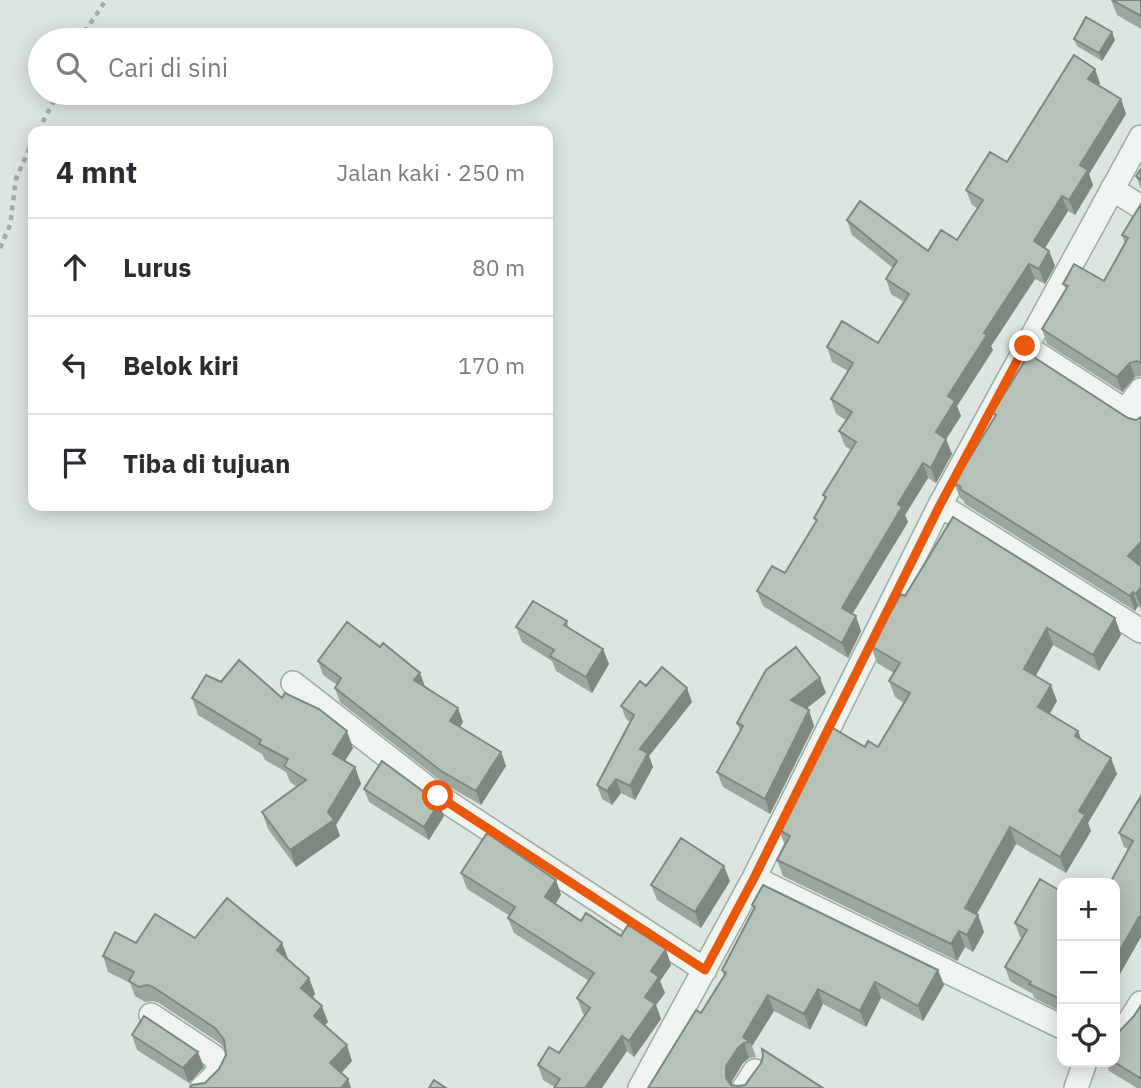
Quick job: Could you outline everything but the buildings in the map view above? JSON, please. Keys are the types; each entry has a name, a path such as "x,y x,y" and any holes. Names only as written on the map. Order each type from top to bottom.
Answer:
{"street":[{"path":"640,1088 754,878 940,505 1141,137"},
{"path":"1112,189 1141,206"},
{"path":"1025,346 1133,416 1141,390"},
{"path":"940,505 1141,631"},
{"path":"293,683 438,796 705,970"},
{"path":"754,878 1057,1025"},
{"path":"1120,1032 1141,1003"},
{"path":"150,1015 214,1056 219,1069 202,1088"},
{"path":"1076,1088 1083,1067"}],"path":[{"path":"87,28 106,0"},
{"path":"41,126 52,105"},
{"path":"0,248 10,225 16,179 28,151"}],"route":[{"path":"438,796 705,970 754,878 940,505 1025,346"}]}
